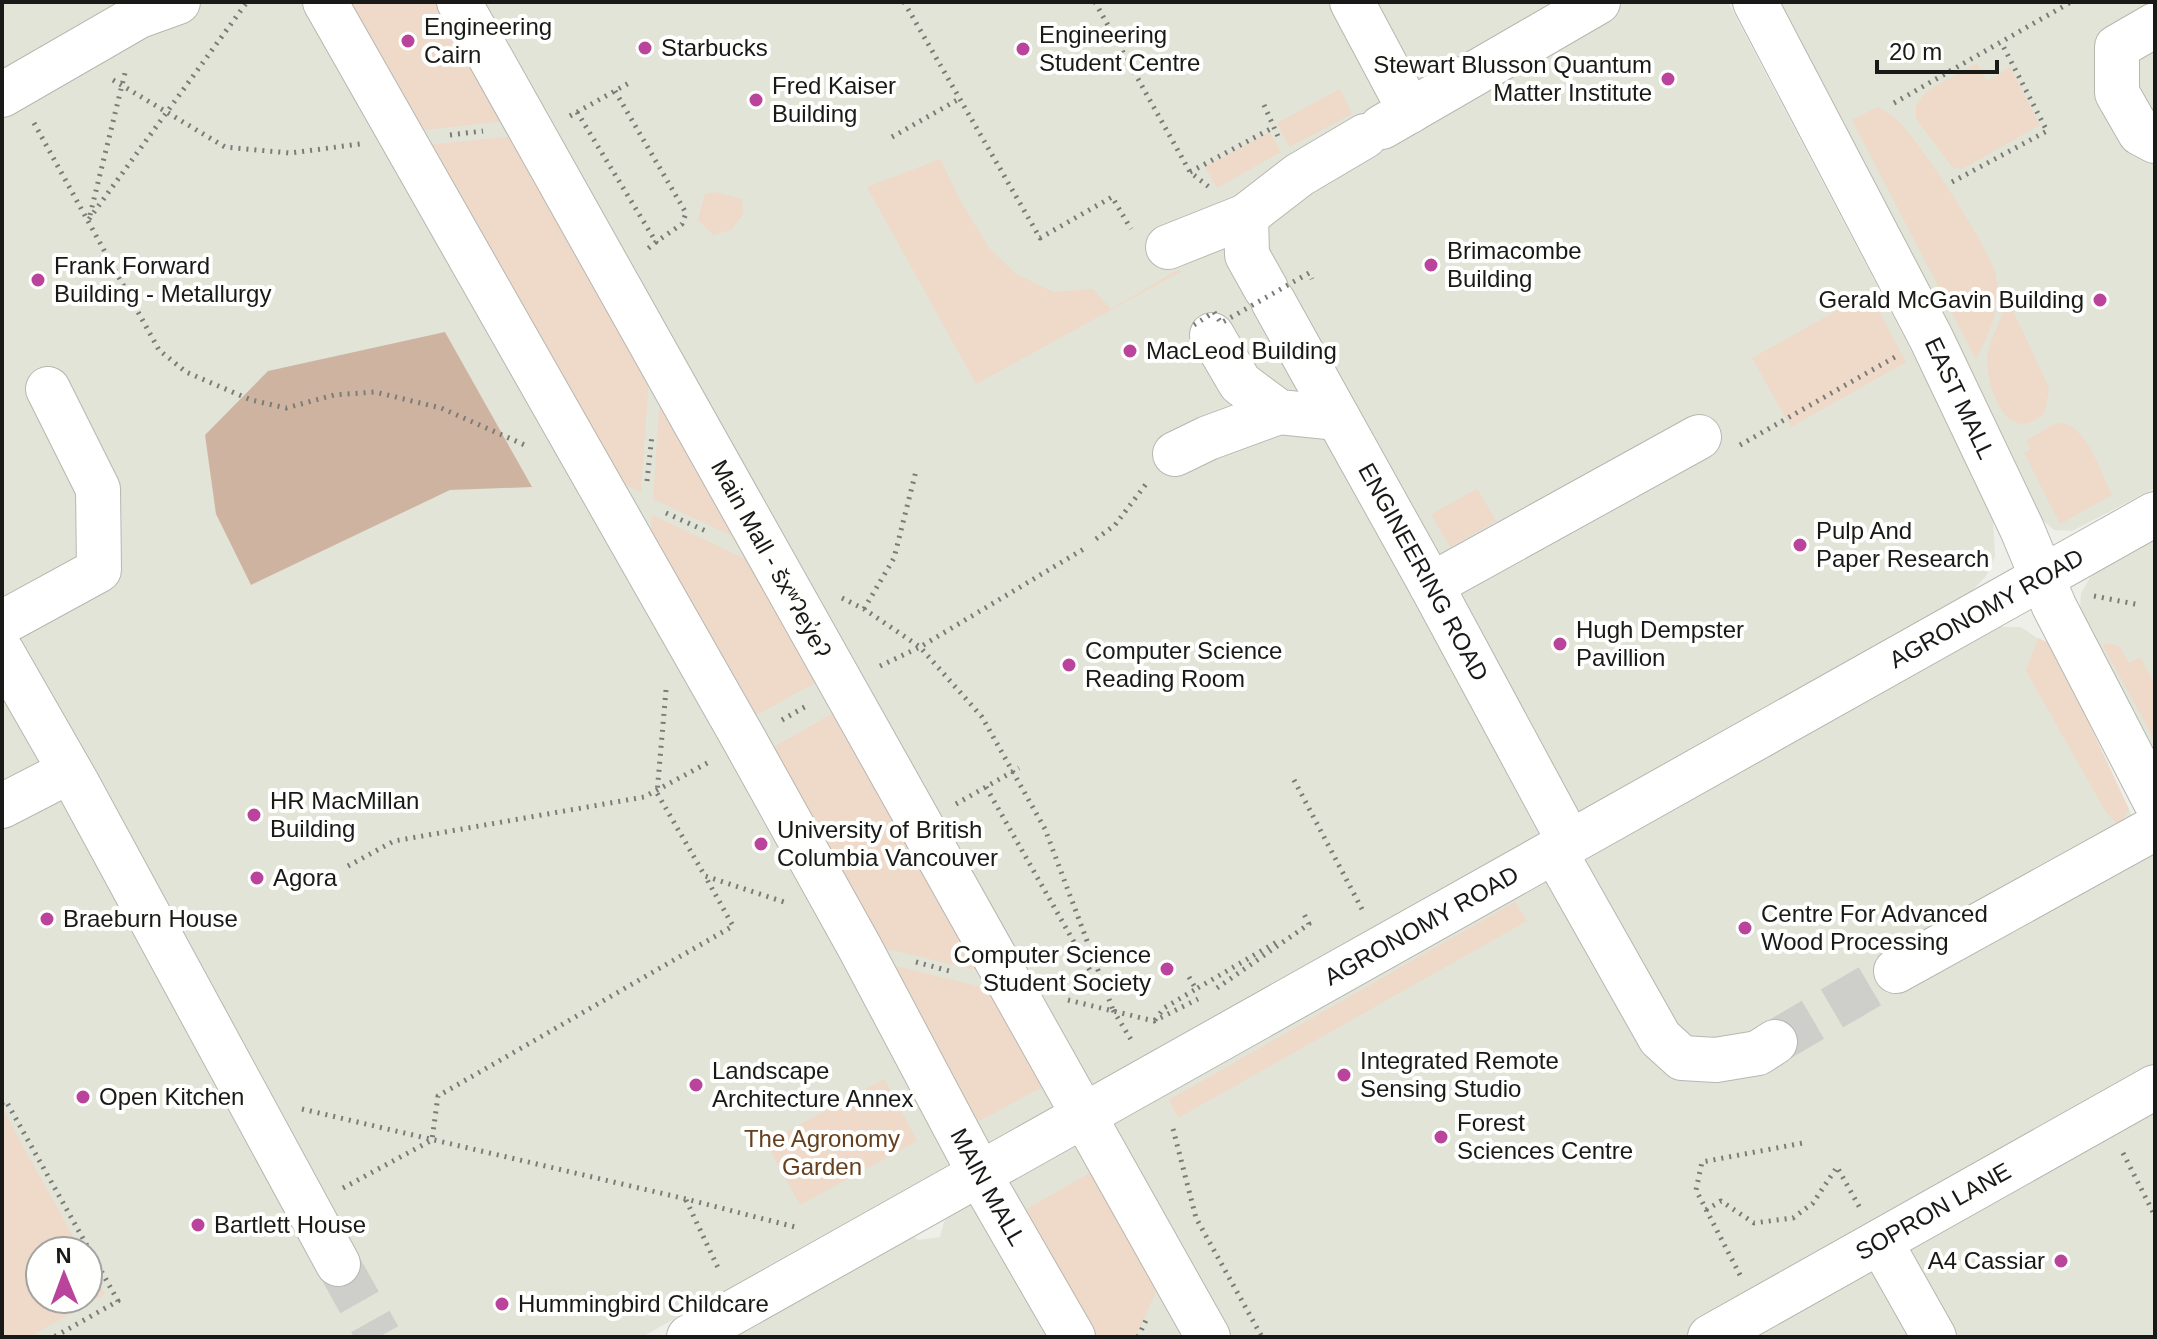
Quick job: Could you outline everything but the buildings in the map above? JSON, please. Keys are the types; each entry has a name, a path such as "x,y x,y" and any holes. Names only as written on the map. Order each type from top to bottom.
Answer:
{"street":[{"path":"325,2 845,922"},
{"name":"Main Mall - šxʷʔey̓eʔ","path":"459,2 1084,1115"},
{"path":"1352,2 1386,125"},
{"path":"1168,247 1246,216 1299,175 1598,2"},
{"name":"EAST MALL","path":"1755,2 1931,338 2029,543 2054,606 2155,801"},
{"path":"8,91 159,9"},
{"path":"2155,25 2117,47 2117,93 2140,133 2155,141"},
{"name":"ENGINEERING ROAD","path":"1246,216 1247,255 1431,585 1660,1038 1682,1058 1716,1060 1758,1053 1775,1042"},
{"path":"1203,330 1240,383 1279,412"},
{"path":"2,623 99,570 98,489 48,389"},
{"path":"1175,454 1208,438 1279,412 1338,418"},
{"path":"1431,585 1716,443"},
{"name":"AGRONOMY ROAD","path":"689,1337 2155,514"},
{"path":"2,652 338,1264"},
{"path":"2,806 70,771"},
{"path":"1896,971 2155,828"},
{"name":"MAIN MALL","path":"845,922 980,1174 1073,1337"},
{"name":"SOPRON LANE","path":"1710,1337 1872,1227 2155,1087"},
{"path":"1084,1115 1208,1337"},
{"path":"1872,1227 1934,1337"}],"path":[{"path":"89,219 247,2"},
{"path":"904,2 1040,238 1112,197 1149,259 1168,247"},
{"path":"1095,2 1190,172 1246,216"},
{"path":"1894,103 2071,2"},
{"path":"89,219 122,85 159,9"},
{"path":"1952,182 2047,131 2001,42"},
{"path":"70,56 225,147 290,153 405,139 551,127 629,83"},
{"path":"8,91 89,219 159,350 186,372 251,400 286,408 334,395 375,392 441,408 535,450"},
{"path":"615,91 686,213 682,224 656,242"},
{"path":"892,137 959,99"},
{"path":"1190,172 1274,128 1264,105"},
{"path":"1203,330 1214,312 1221,323 1309,273 1312,279"},
{"path":"1716,443 1931,338"},
{"path":"647,490 652,431"},
{"path":"1096,539 1115,525 1153,475 1175,462 1175,454"},
{"path":"864,609 894,558 916,471"},
{"path":"660,511 716,536"},
{"path":"348,866 394,841 657,793 843,685 920,647 1087,547"},
{"path":"2081,593 2140,605"},
{"path":"838,596 864,609 920,647 982,717 1016,769 1045,829 1113,1010"},
{"path":"432,1140 438,1096 733,926 657,793 666,689"},
{"path":"1016,769 986,787 1137,1050"},
{"path":"1294,780 1370,924"},
{"path":"705,876 845,922"},
{"path":"1304,914 1309,924"},
{"path":"1154,1021 1164,1008 1309,924"},
{"path":"1213,992 1309,924"},
{"path":"1189,977 1196,989"},
{"path":"1113,1010 1154,1021 1201,997"},
{"path":"246,1096 795,1227"},
{"path":"2,1103 6,1101 118,1301 54,1337"},
{"path":"1173,1129 1196,1218 1262,1337"},
{"path":"307,1207 432,1140"},
{"path":"2117,1142 2155,1216"},
{"path":"1723,1245 1696,1190 1702,1162 1803,1143"},
{"path":"1706,1210 1721,1201 1754,1223 1793,1218 1813,1203 1837,1167 1872,1227"},
{"path":"686,1199 720,1272"}],"shaded area":[{"name":"University of British Columbia Vancouver","path":"2,2 1728,2 1948,421 1993,519 1995,556 1986,576 1970,593 642,1337 2,1337"},
{"path":"1778,2 2155,2 2155,488 2072,531 2054,530 2037,515 1976,381"},
{"path":"445,332 532,487 450,490 251,585 216,514 205,435 268,371"},
{"path":"2155,537 2155,750 2080,610 2081,593 2091,576 2101,567"},
{"path":"1999,627 2021,627 2048,649 2155,861 2155,1337 732,1337 911,1236 919,1240 940,1237 944,1222 950,1215 1982,633"}],"green space":[{"path":"344,2 439,2 506,121 416,131"},
{"path":"1977,63 1987,81 2010,67 2040,125 1962,169 1952,167 1916,119 1916,104 1928,90"},
{"path":"1340,89 1352,114 1289,147 1277,123"},
{"path":"1878,107 1896,119 1922,150 1969,221 1991,263 1996,277 1996,309 1976,359 1852,120"},
{"path":"1270,132 1281,152 1217,188 1205,167"},
{"path":"514,136 649,375 641,492 612,479 425,145"},
{"path":"940,159 989,248 1015,273 1053,292 1093,289 1111,309 1177,270 1182,271 976,384 867,187"},
{"path":"715,192 742,199 743,214 731,230 713,235 698,220 705,194"},
{"path":"1869,293 1906,362 1791,427 1752,358"},
{"path":"2008,300 2049,388 2045,412 2025,424 2017,423 2003,413 1988,371 1988,353"},
{"path":"660,395 741,540 653,499"},
{"path":"2065,423 2088,444 2112,495 2060,524 2024,453 2031,449 2026,441 2054,424"},
{"path":"1477,489 1496,521 1450,547 1431,514"},
{"path":"652,515 754,563 820,680 748,720 650,546"},
{"path":"2038,638 2047,642 2059,659 2129,809 2119,826 2106,812 2026,671"},
{"path":"2108,643 2119,646 2129,663 2140,657 2155,684 2155,740 2103,646"},
{"path":"837,711 984,972 874,946 765,752"},
{"path":"1515,902 1527,921 1178,1118 1169,1100"},
{"path":"884,963 994,990 1046,1085 974,1124"},
{"name":"The Agronomy Garden","path":"884,1079 917,1141 800,1205 766,1143"},
{"path":"4,1112 72,1235 24,1235 24,1315 68,1315 29,1337 2,1337"},
{"path":"1095,1170 1159,1284 1136,1337 1094,1337 1023,1211"}],"tunnel":[{"path":"1775,1042 1896,971"},
{"path":"338,1264 379,1337"}],"place":[{"name":"Engineering Cairn","path":"408,41"},
{"name":"Starbucks","path":"645,48"},
{"name":"Engineering Student Centre","path":"1023,49"},
{"name":"Stewart Blusson Quantum Matter Institute","path":"1668,79"},
{"name":"Fred Kaiser Building","path":"756,100"},
{"name":"Brimacombe Building","path":"1431,265"},
{"name":"Frank Forward Building - Metallurgy","path":"38,280"},
{"name":"Gerald McGavin Building","path":"2100,300"},
{"name":"MacLeod Building","path":"1130,351"},
{"name":"Pulp And Paper Research","path":"1800,545"},
{"name":"Hugh Dempster Pavillion","path":"1560,644"},
{"name":"Computer Science Reading Room","path":"1069,665"},
{"name":"HR MacMillan Building","path":"254,815"},
{"name":"University of British Columbia Vancouver","path":"761,844"},
{"name":"Agora","path":"257,878"},
{"name":"Braeburn House","path":"47,919"},
{"name":"Centre For Advanced Wood Processing","path":"1745,928"},
{"name":"Computer Science Student Society","path":"1167,969"},
{"name":"Integrated Remote Sensing Studio","path":"1344,1075"},
{"name":"Landscape Architecture Annex","path":"696,1085"},
{"name":"Open Kitchen","path":"83,1097"},
{"name":"Forest Sciences Centre","path":"1441,1137"},
{"name":"Bartlett House","path":"198,1225"},
{"name":"A4 Cassiar","path":"2061,1261"},
{"name":"Hummingbird Childcare","path":"502,1304"}]}
